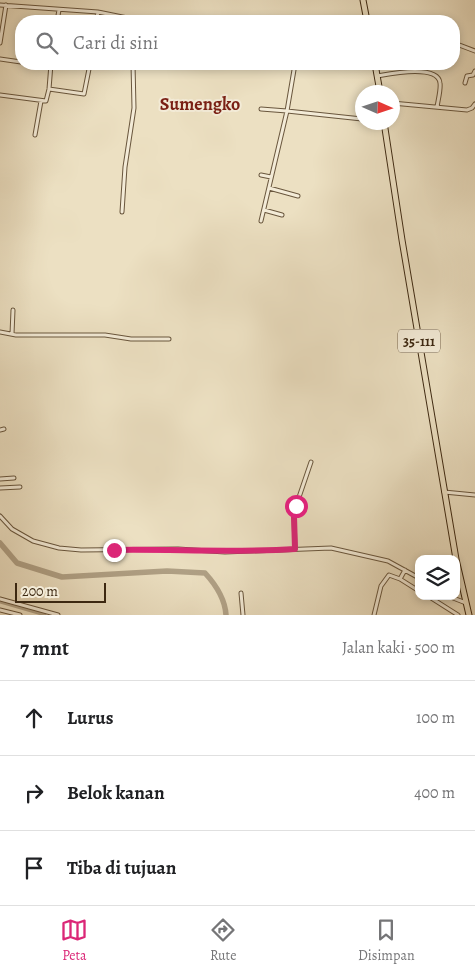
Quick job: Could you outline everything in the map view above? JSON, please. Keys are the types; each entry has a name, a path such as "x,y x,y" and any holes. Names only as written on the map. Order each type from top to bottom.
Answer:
{"main road":[{"path":"363,0 366,15"},
{"path":"376,70 379,85"},
{"name":"35-111","path":"385,130 449,492 456,555"},
{"name":"35-111","path":"460,577 469,615"}],"street":[{"path":"0,5 98,12 111,15"},
{"path":"0,43 6,5"},
{"path":"58,15 59,10"},
{"path":"460,45 475,51"},
{"path":"0,59 15,61"},
{"path":"0,96 46,101 51,70"},
{"path":"49,89 84,94 89,70"},
{"path":"122,212 125,167 134,108 133,70"},
{"path":"261,221 287,111 294,70"},
{"path":"377,76 408,71 423,72 436,76 441,84 437,107"},
{"path":"465,83 467,77 473,75 475,71"},
{"path":"35,135 41,101"},
{"path":"400,104 467,110 475,104"},
{"path":"261,109 355,119"},
{"path":"261,175 271,177"},
{"path":"269,188 298,196"},
{"path":"264,210 282,214"},
{"path":"12,334 13,310"},
{"path":"0,332 12,334 105,335 131,339 169,340"},
{"path":"295,549 294,516 310,462"},
{"path":"0,479 14,478"},
{"path":"0,488 20,487"},
{"path":"449,492 475,495"},
{"path":"0,516 12,529 33,541 59,548 81,550 178,549 225,552 343,549 384,560 415,576"},
{"path":"400,579 405,570"},
{"path":"374,615 383,582 390,574 415,588"},
{"path":"241,592 243,615"},
{"path":"0,599 58,615"},
{"path":"434,600 458,615"},
{"path":"458,600 466,603"},
{"path":"0,610 20,615"}],"waterway":[{"path":"0,543 17,563 62,577 167,571 205,573 219,592 224,603 226,615"},
{"path":"0,602 45,615"}],"district":[{"name":"Sumengko","path":"200,104"}],"route":[{"path":"114,550 178,549 243,552 295,549 294,516 296,506"}]}
